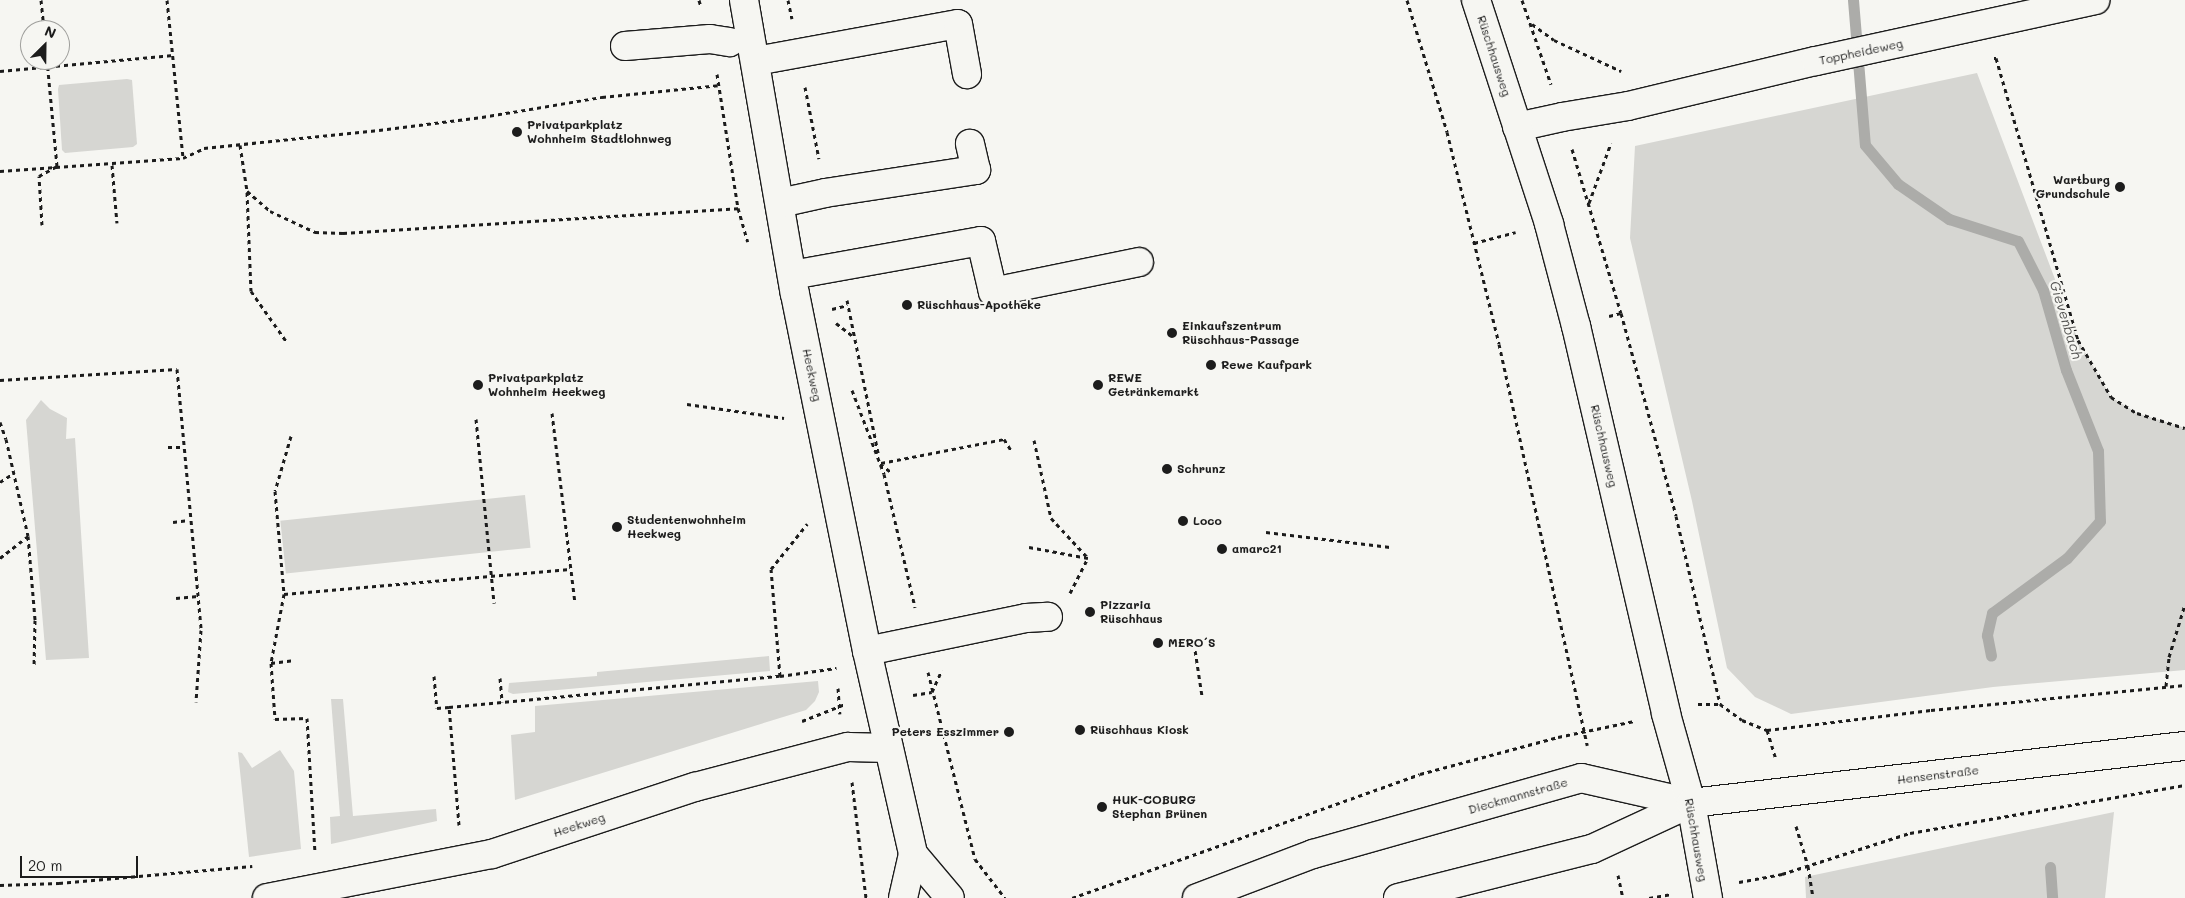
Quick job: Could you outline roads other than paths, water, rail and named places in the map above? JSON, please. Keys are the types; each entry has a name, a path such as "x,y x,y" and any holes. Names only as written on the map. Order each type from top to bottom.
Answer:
{"street":[{"name":"Heekweg","path":"744,0 792,275 888,748 913,854 950,898"},
{"name":"Rüschhausweg","path":"1476,0 1549,224 1576,326 1666,714 1691,803 1706,893"},
{"name":"Toppheideweg","path":"1517,128 1562,117 1628,106 1816,61 2095,0"},
{"path":"757,70 958,24 967,74"},
{"path":"625,46 710,39 730,42"},
{"path":"780,203 825,193 976,170 970,144"},
{"path":"792,275 981,241 993,292 1139,262"},
{"path":"867,650 1026,618 1048,617"},
{"name":"Hensenstraße","path":"1691,803 2185,746"},
{"name":"Heekweg","path":"267,898 492,854 696,787 848,747 888,748"},
{"name":"Dieckmannstraße","path":"1197,898 1313,854 1581,778 1691,803"},
{"path":"1398,898 1592,849 1691,803"},
{"name":"Heekweg","path":"902,898 913,854"}],"waterway":[{"name":"Gievenbach","path":"1853,0 1865,145 1898,184 1949,219 2018,241 2043,290 2066,370 2098,451 2100,521 2067,558 1992,613 1987,635 1991,656"},
{"name":"Gievenbach","path":"2050,867 2052,898"}],"place":[{"name":"Privatparkplatz Wohnheim Stadtlohnweg","path":"517,132"},
{"name":"Wartburg Grundschule","path":"2120,187"},
{"name":"Rüschhaus-Apotheke","path":"907,305"},
{"name":"Einkaufszentrum Rüschhaus-Passage","path":"1172,333"},
{"name":"Rewe Kaufpark","path":"1211,365"},
{"name":"Privatparkplatz Wohnheim Heekweg","path":"478,385"},
{"name":"REWE Getränkemarkt","path":"1098,385"},
{"name":"Schrunz","path":"1167,469"},
{"name":"Loco","path":"1183,521"},
{"name":"Studentenwohnheim Heekweg","path":"617,527"},
{"name":"amarc21","path":"1222,549"},
{"name":"Pizzaria Rüschhaus","path":"1090,612"},
{"name":"MERO´S","path":"1158,643"},
{"name":"Rüschhaus Kiosk","path":"1080,730"},
{"name":"Peters Esszimmer","path":"1009,732"},
{"name":"HUK-COBURG Stephan Brünen","path":"1102,807"}]}
